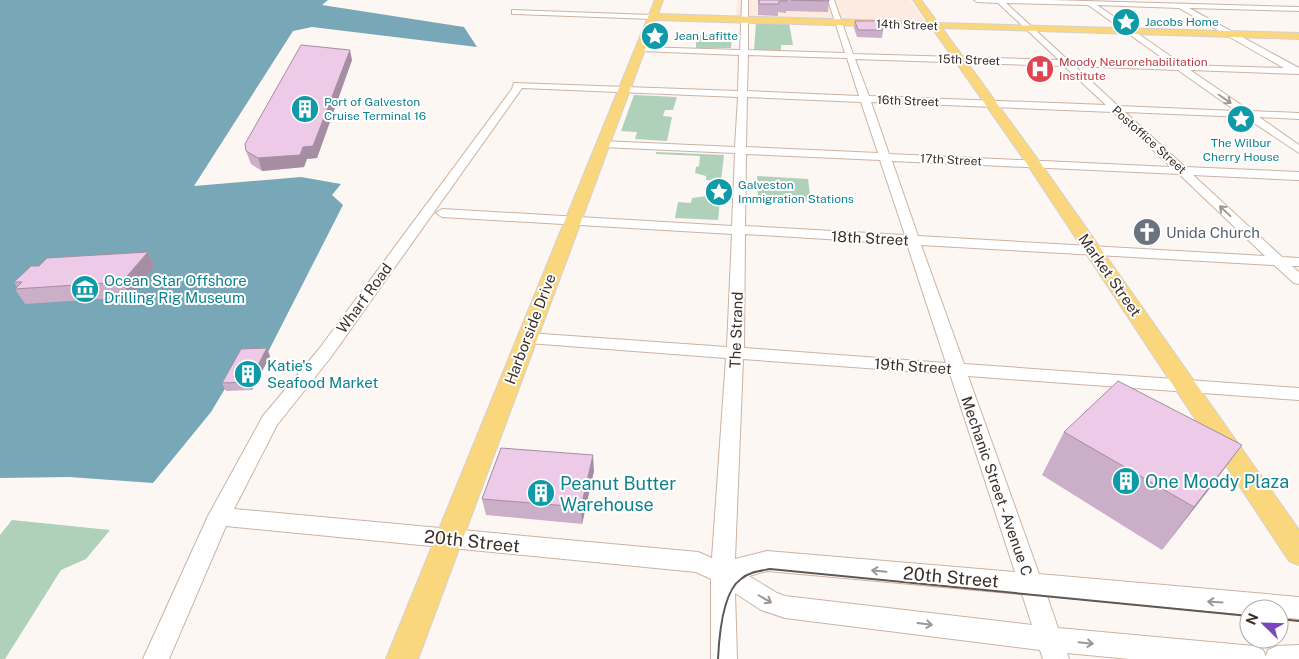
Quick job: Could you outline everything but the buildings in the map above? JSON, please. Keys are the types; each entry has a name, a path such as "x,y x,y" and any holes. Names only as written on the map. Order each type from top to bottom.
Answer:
{"main road":[{"name":"Harborside Drive","path":"402,659 659,0"},
{"name":"Market Street","path":"917,0 1034,164 1299,553"},
{"name":"14th Street","path":"652,17 1299,36"}],"street":[{"name":"The Strand","path":"724,659 724,573 735,354 745,0"},
{"name":"Mechanic Street - Avenue C","path":"831,0 1052,649"},
{"path":"976,0 1087,1 1299,9"},
{"name":"Postoffice Street","path":"1000,0 1299,280"},
{"path":"1169,0 1298,72"},
{"path":"1254,0 1292,18"},
{"path":"1087,1 1299,150"},
{"name":"14th Street","path":"522,6 515,12 652,17"},
{"name":"15th Street","path":"640,49 1298,72"},
{"name":"16th Street","path":"517,85 1299,116"},
{"name":"Wharf Road","path":"156,659 219,516 270,420 325,353 517,90 517,85"},
{"name":"17th Street","path":"602,144 1299,176"},
{"name":"18th Street","path":"442,213 1299,262"},
{"name":"19th Street","path":"528,338 1299,394"},
{"name":"20th Street","path":"219,516 698,562 724,573 770,602 785,607 1052,649 1254,659"},
{"name":"20th Street","path":"724,573 767,561 1299,608"},
{"path":"1277,659 1299,658"}],"shaded area":[{"path":"737,0 910,0 927,24 736,18"}],"green space":[{"path":"756,22 789,23 793,45 781,45 781,51 754,50"},
{"path":"696,35 732,36 731,48 696,48"},
{"path":"634,95 677,97 673,110 665,110 663,116 672,117 667,141 635,139 637,132 621,131"},
{"path":"656,152 724,155 721,181 706,180 706,176 695,173 696,167 699,166 700,156 656,154"},
{"path":"757,176 808,179 811,202 758,199"},
{"path":"714,192 721,192 718,220 675,218 678,202 691,203 692,198 707,196"},
{"path":"12,520 110,530 86,559 61,570 5,659 0,659 0,535"}],"water":[{"path":"0,0 328,0 322,5 464,27 477,47 312,27 293,31 194,186 301,177 341,184 332,195 343,205 266,356 244,357 211,412 153,483 69,477 0,478"}],"tram line":[{"path":"718,659 723,616 726,604 735,585 748,575 770,569 1239,615"},
{"path":"1289,620 1299,621"}],"place":[{"name":"Jacobs Home","path":"1126,22"},
{"name":"Jean Lafitte","path":"655,36"},
{"name":"Moody Neurorehabilitation Institute","path":"1040,69"},
{"name":"Port of Galveston Cruise Terminal 16","path":"305,109"},
{"name":"The Wilbur Cherry House","path":"1241,119"},
{"name":"Galveston Immigration Stations","path":"719,192"},
{"name":"Unida Church","path":"1147,232"},
{"name":"Ocean Star Offshore Drilling Rig Museum","path":"85,289"},
{"name":"Katie's Seafood Market","path":"248,374"},
{"name":"One Moody Plaza","path":"1126,481"},
{"name":"Peanut Butter Warehouse","path":"541,493"}]}
